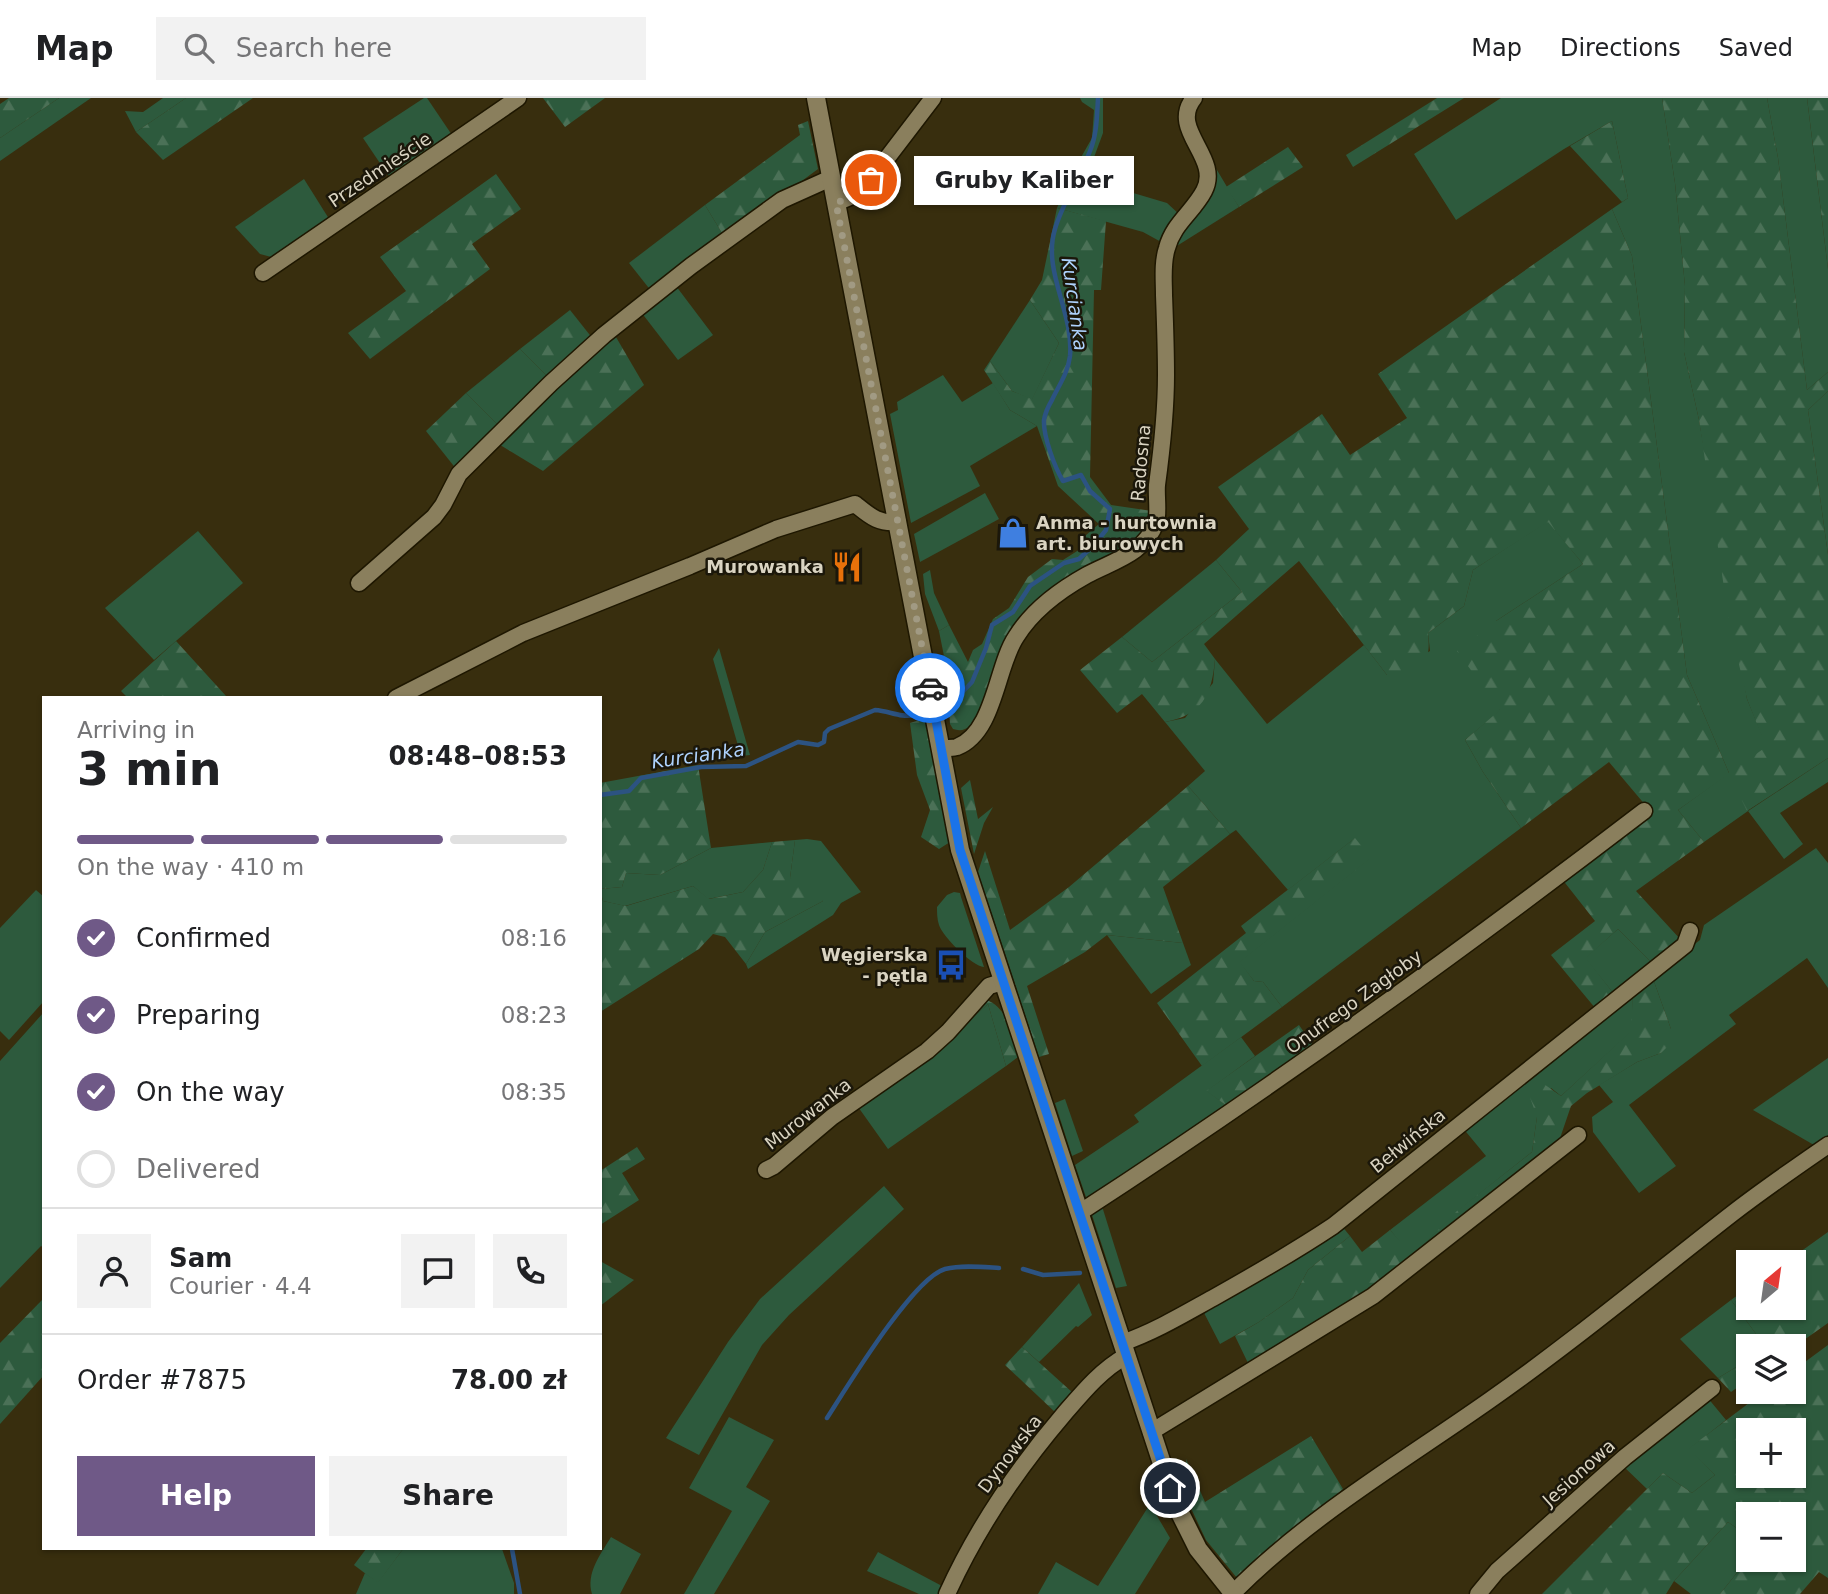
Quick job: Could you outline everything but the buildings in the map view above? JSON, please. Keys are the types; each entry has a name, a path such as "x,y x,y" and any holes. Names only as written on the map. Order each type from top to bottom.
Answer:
{"main road":[{"path":"816,98 960,850 1175,1503 1187,1530 1233,1594"}],"street":[{"name":"Przedmieście","path":"263,273 518,98"},
{"path":"836,203 855,195 864,187 933,98"},
{"name":"Radosna","path":"942,749 957,747 974,735 992,702 1014,639 1032,617 1075,583 1132,553 1157,520 1157,488 1166,406 1165,253 1175,228 1203,194 1208,180 1205,164 1186,122 1187,108 1194,98"},
{"path":"359,583 434,517 459,474 604,335 691,265 782,200 831,178"},
{"path":"400,696 523,633 797,521 855,504 875,521 898,522"},
{"name":"Onufrego Zagłoby","path":"1079,1213 1188,1143 1304,1063 1644,811"},
{"name":"Bełwińska","path":"1124,1349 1144,1334 1292,1253 1333,1226 1685,945 1690,931"},
{"name":"Murowanka","path":"766,1170 839,1112 927,1051 989,986 1002,982"},
{"path":"1151,1432 1373,1296 1578,1135"},
{"path":"1233,1594 1270,1557 1344,1500 1578,1336 1736,1211 1828,1145"},
{"name":"Dynowska","path":"947,1594 984,1522 1032,1454 1094,1380 1124,1349"},
{"name":"Jesionowa","path":"1478,1594 1497,1572 1625,1457 1713,1388"}],"green space":[{"path":"9,98 59,98 0,138 0,104"},
{"path":"59,98 91,98 0,161 0,138"},
{"path":"163,98 186,98 136,132 125,111 143,112"},
{"path":"186,98 253,98 163,160 136,132"},
{"path":"427,98 454,138 392,181 363,138"},
{"path":"543,98 605,98 565,127"},
{"path":"1080,98 1103,98 1103,133 1086,179 1167,203 1180,215 1163,243 1143,232 1057,208 1071,175 1092,138 1094,110"},
{"path":"1437,98 1464,98 1353,167 1346,155"},
{"path":"1501,98 1662,98 1675,183 1685,286 1684,352 1699,420 1747,699 1767,747 1748,811 1704,842 1678,810 1729,773 1687,675 1632,256 1612,209 1628,198 1612,121 1456,220 1414,154"},
{"path":"1662,98 1767,98 1778,158 1807,390 1828,372 1828,391 1808,410 1828,555 1828,758 1747,811 1729,774 1678,810 1704,842 1636,891 1681,940 1653,964 1618,929 1586,958 1614,994 1596,1009 1551,955 1595,921 1562,879 1652,813 1609,762 1521,828 1465,740 1500,710 1457,651 1496,621 1583,564 1548,522 1473,570 1464,606 1428,633 1425,660 1402,677 1387,675 1299,561 1204,644 1215,659 1208,693 1196,708 1178,719 1165,722 1142,694 1117,713 1080,670 1122,637 1152,662 1242,592 1216,560 1249,529 1218,487 1322,414 1350,455 1407,418 1378,374 1612,209 1632,256 1687,675 1729,773 1766,747 1747,699 1729,621 1699,420 1684,352 1685,286 1675,183"},
{"path":"1767,98 1807,98 1828,269 1828,372 1807,390 1778,158"},
{"path":"1807,98 1828,98 1828,269 1810,122"},
{"path":"808,121 818,169 725,238 705,205 800,135 798,125"},
{"path":"1612,121 1628,198 1622,202 1570,146"},
{"path":"1288,147 1303,167 1239,207 1226,187"},
{"path":"1214,165 1239,207 1172,249 1214,181"},
{"path":"496,174 521,209 472,244 490,269 370,359 348,333 406,291 380,257"},
{"path":"304,179 331,222 275,258 260,254 235,227"},
{"path":"705,205 725,238 652,292 629,263"},
{"path":"1057,208 1106,221 1101,290 1094,290 1090,477 1111,505 1152,511 1149,524 1137,543 1049,594 978,717 967,728 957,730 950,724 946,666 939,631 949,625 968,662 973,650 982,644 993,619 1009,608 1028,577 1052,559 1063,560 1082,548 1085,536 1099,524 1058,486 1037,426 1010,410 984,370 990,361 1012,391 1032,399 1059,343 1030,300 1042,280"},
{"path":"676,286 713,335 678,360 641,312"},
{"path":"1030,300 1059,343 1032,400 1012,391 990,361"},
{"path":"570,310 593,339 550,379 520,349"},
{"path":"613,332 644,385 543,471 497,443"},
{"path":"520,349 550,379 500,427 466,393"},
{"path":"943,375 962,402 993,383 1010,410 1037,426 970,466 980,486 911,523 890,414 898,410 897,402"},
{"path":"1828,391 1828,555 1808,410"},
{"path":"466,393 500,427 457,470 426,431"},
{"path":"985,493 999,519 920,562 914,534"},
{"path":"1548,521 1583,564 1496,621 1500,711 1465,740 1521,828 1282,1007 1263,982 1254,981 1239,962 1370,858 1354,839 1288,890 1236,830 1230,834 1188,786 1205,771 1165,722 1185,718 1213,683 1215,659 1267,724 1364,645 1387,675 1430,651 1428,633 1464,606 1473,570"},
{"path":"198,531 243,583 154,660 105,608"},
{"path":"1216,560 1242,592 1152,662 1122,637"},
{"path":"930,570 934,593 949,625 939,631 925,594 923,574"},
{"path":"176,641 226,696 126,696 121,691"},
{"path":"719,648 750,755 741,756 713,659"},
{"path":"926,718 950,842 939,849 921,837 930,810 917,775 910,723"},
{"path":"1828,758 1828,782 1780,813 1803,844 1784,859 1748,811"},
{"path":"698,765 711,848 660,875 626,873 622,887 602,889 602,783"},
{"path":"970,780 978,819 993,807 984,823 974,854 961,788"},
{"path":"1188,786 1230,834 1163,887 1183,943 1107,935 1085,952 1027,986 1049,1054 1039,1057 978,872 985,851 1010,930 1069,887"},
{"path":"1355,838 1371,858 1240,962 1254,981 1263,982 1282,1007 1202,1066 1157,1003 1246,933 1241,926"},
{"path":"795,840 821,841 861,892 841,903 833,915 748,969 746,964 765,932 823,901 790,878"},
{"path":"795,840 790,878 811,882 823,901 765,932 746,964 725,937 713,934 699,949 602,1011 602,897 603,901 626,906 693,886 709,899 743,892 763,870 772,842"},
{"path":"772,842 763,870 743,892 708,899 693,886 625,906 603,901 602,889 622,887 626,873 660,875 711,848"},
{"path":"1816,848 1828,863 1828,988 1807,958 1729,1015 1736,1024 1629,1105 1676,1166 1639,1193 1593,1132 1592,1117 1613,1102 1599,1085 1637,1062 1661,1053 1671,1029 1652,976 1700,940 1704,925"},
{"path":"36,890 42,895 42,1003 9,1040 0,1031 0,928"},
{"path":"960,893 984,967 972,962 958,950 939,925 937,907 947,895"},
{"path":"1618,929 1653,964 1614,994 1585,958"},
{"path":"1107,935 1183,943 1191,965 1151,994"},
{"path":"1652,976 1673,1041 1661,1053 1637,1062 1587,1093 1571,1106 1558,1144 1372,1287 1248,1363 1235,1336 1293,1298 1308,1270 1350,1236 1362,1252 1390,1230 1413,1255 1458,1210 1532,1152 1537,1117 1527,1089 1541,1082 1561,1096 1631,1031 1633,990"},
{"path":"1633,990 1632,1031 1561,1096 1551,1088 1537,1117 1532,1152 1459,1210 1412,1256 1390,1230 1486,1156 1462,1127"},
{"path":"986,1000 1000,1009 1011,1032 1018,1057 1006,1066 988,1004 952,1036"},
{"path":"988,1004 1006,1066 888,1149 856,1104 933,1053"},
{"path":"42,1014 42,1247 0,1288 0,1061"},
{"path":"1299,1025 1315,1048 1230,1108 1206,1091"},
{"path":"1241,1037 1255,1056 1207,1091 1230,1108 1087,1200 1075,1165 1139,1122 1134,1115"},
{"path":"1828,1058 1828,1135 1814,1145 1753,1110"},
{"path":"1065,1099 1083,1151 1072,1156 1055,1103"},
{"path":"637,1147 645,1159 622,1173 639,1200 602,1224 602,1170"},
{"path":"884,1186 904,1209 789,1315 762,1345 699,1455 666,1438 728,1342 760,1299"},
{"path":"1101,1203 1127,1286 1116,1288 1090,1209"},
{"path":"1341,1225 1350,1236 1308,1270 1293,1298 1259,1322 1220,1344 1202,1309"},
{"path":"1828,1232 1828,1323 1806,1339 1806,1334 1756,1334 1746,1320 1806,1320 1806,1250 1803,1250"},
{"path":"602,1262 634,1280 602,1304"},
{"path":"1079,1283 1092,1315 1076,1326 1039,1362 1022,1347"},
{"path":"42,1300 42,1377 0,1424 0,1343"},
{"path":"1731,1300 1736,1307 1736,1320 1746,1320 1756,1334 1736,1334 1736,1367 1718,1378 1680,1339"},
{"path":"1828,1345 1828,1578 1819,1572 1800,1594 1720,1594 1738,1572 1806,1572 1806,1502 1736,1502 1736,1528 1728,1522 1674,1581 1666,1594 1542,1594 1663,1473 1692,1493 1715,1475 1688,1449 1748,1404 1806,1404 1806,1361"},
{"path":"1022,1347 1073,1393 1056,1413 1005,1365"},
{"path":"1736,1367 1736,1388 1731,1392 1718,1378"},
{"path":"1707,1397 1726,1420 1689,1449 1715,1475 1692,1493 1663,1473 1647,1489 1622,1465"},
{"path":"729,1417 774,1440 746,1487 770,1501 714,1594 684,1594 732,1511 689,1488"},
{"path":"1311,1436 1343,1489 1255,1567 1237,1578 1206,1540 1189,1504 1186,1459 1205,1502"},
{"path":"1150,1504 1170,1538 1135,1594 1038,1594 1056,1562 1098,1586"},
{"path":"1728,1522 1736,1528 1738,1572 1720,1594 1691,1594 1674,1581"},
{"path":"611,1537 641,1554 620,1594 592,1594 592,1571"},
{"path":"365,1550 402,1550 378,1583 354,1565"},
{"path":"402,1550 502,1550 514,1583 514,1594 356,1594 365,1573 378,1582"},
{"path":"878,1552 942,1586 939,1594 919,1594 867,1571"}],"waterway":[{"name":"Kurcianka","path":"951,704 972,682 992,625 1013,612 1030,586 1064,563 1079,559 1106,530 1110,509 1090,491 1081,475 1063,481 1050,452 1044,420 1070,356 1068,324 1055,276 1052,245 1058,219 1092,145 1098,98"},
{"name":"Kurcianka","path":"602,795 629,791 641,778 701,767 746,766 798,742 818,745 824,742 825,733 829,729 875,710 905,716 915,715"},
{"path":"827,1418 881,1335 916,1292 932,1277 952,1268 999,1268"},
{"path":"1023,1269 1043,1275 1080,1273"},
{"name":"Kurcianka","path":"512,1550 520,1594"}],"way so far":[{"path":"871,180 855,195 836,203 930,688"}],"place":[{"name":"Gruby Kaliber","path":"871,180"},
{"name":"Anma - hurtownia art. biurowych","path":"1013,533"},
{"name":"Murowanka","path":"847,567"},
{"name":"Węgierska - pętla","path":"951,965"}],"route":[{"path":"930,688 960,850 1170,1488"}]}
